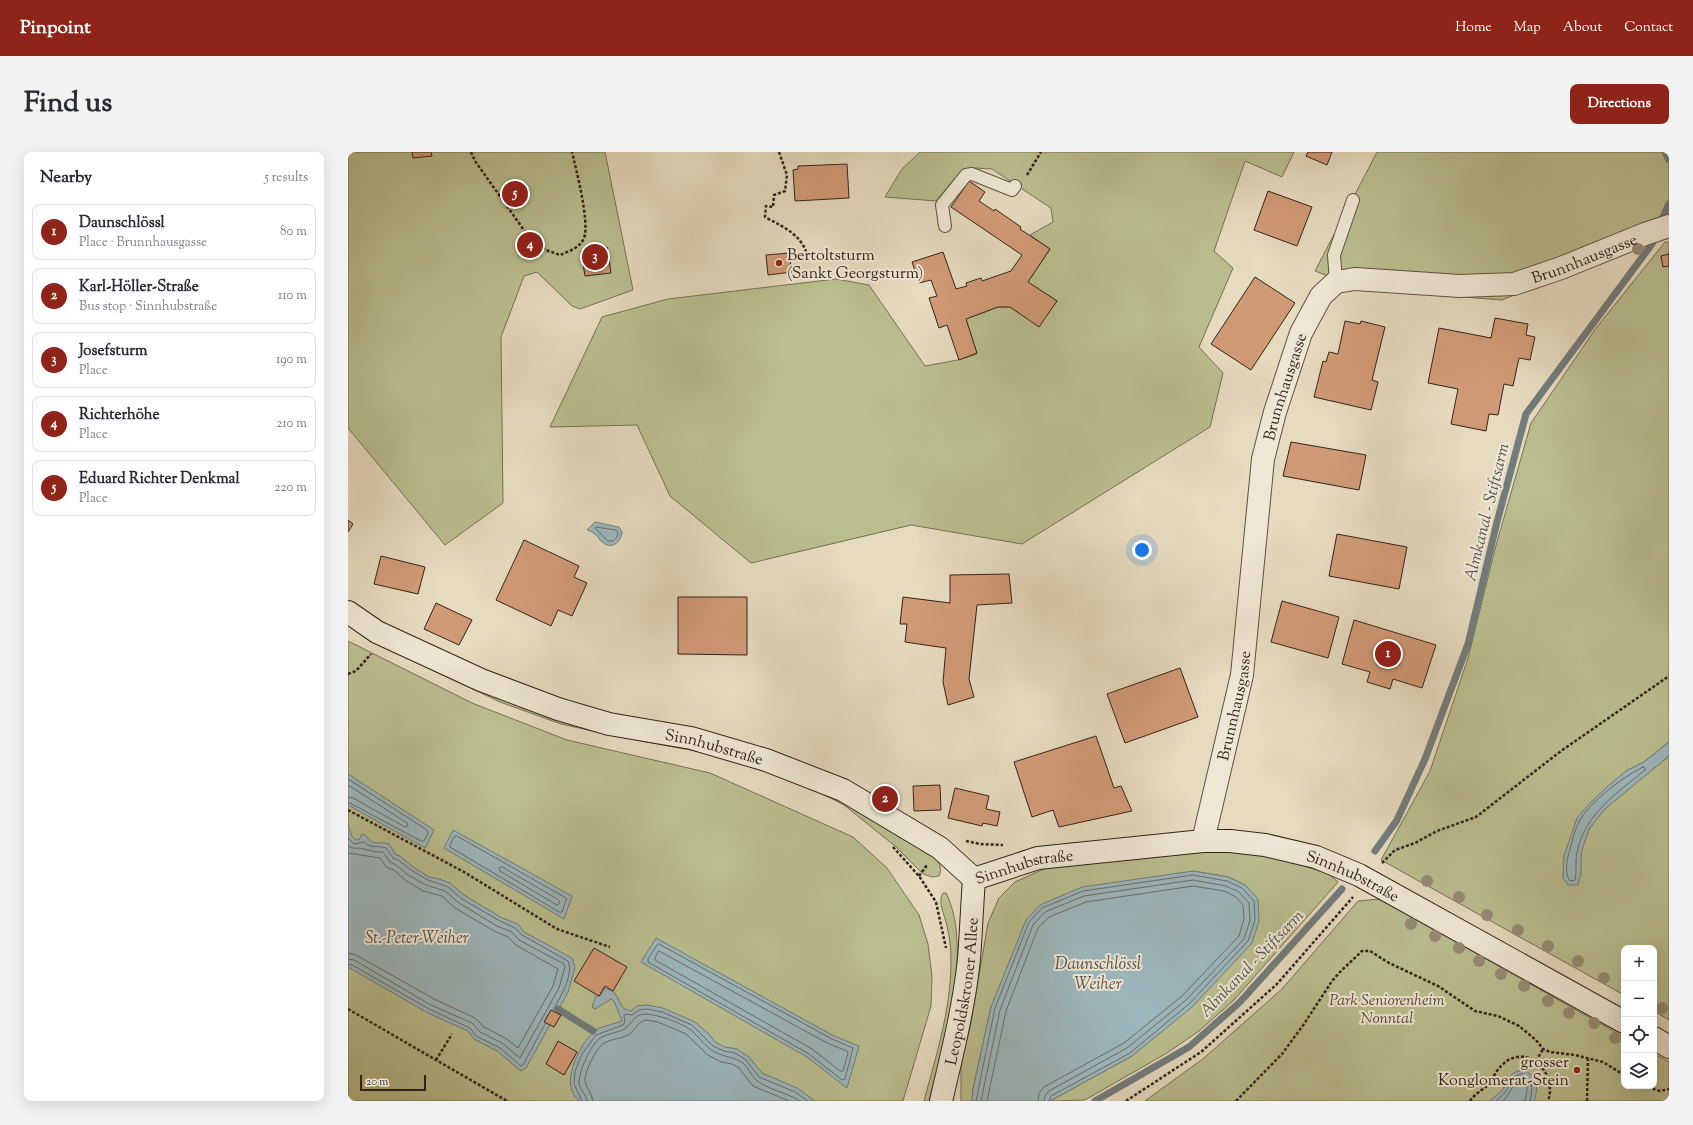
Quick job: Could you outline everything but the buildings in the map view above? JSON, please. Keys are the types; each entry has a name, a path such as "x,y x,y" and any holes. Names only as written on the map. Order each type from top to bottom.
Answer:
{"street":[{"name":"Brunnhausgasse","path":"1203,841 1242,675 1263,459 1275,412 1301,333 1321,296 1336,282 1355,279 1460,286 1514,284 1561,268 1645,234 1669,226"},
{"name":"Sinnhubstraße","path":"348,612 377,632 481,680 558,709 609,724 691,738 766,760 843,790 940,848 974,879 1038,858 1203,841 1230,841 1265,846 1316,857 1359,875 1621,1020"},
{"name":"Leopoldskroner Allee","path":"941,1101 953,1050 966,974 974,879"},
{"path":"1657,1040 1669,1047"}],"lane":[{"path":"945,226 942,205 966,175 972,174 1012,190 1015,186"},
{"path":"1336,282 1334,255 1354,200"}],"path":[{"path":"471,152 474,161 526,233 546,250 560,255 576,248 584,238 586,221 572,152"},
{"path":"779,152 787,175 785,192 774,195 773,207 766,206 765,217 792,232 804,244 808,254 809,263"},
{"path":"1015,186 1031,170 1041,152"},
{"path":"348,674 356,671 375,649 377,632"},
{"path":"1380,865 1395,850 1415,843 1437,831 1476,817 1561,751 1669,676"},
{"path":"348,810 464,872 557,929 610,947"},
{"path":"919,876 936,902 946,951"},
{"path":"1126,1101 1201,1052 1277,984 1354,895"},
{"path":"1236,1101 1282,1054 1332,981 1352,959 1362,951 1370,951 1389,963 1438,986 1475,1011 1498,1016 1519,1026 1536,1040 1543,1049 1550,1052 1603,1062 1621,1073"},
{"path":"348,1009 507,1101"},
{"path":"436,1060 452,1034"},
{"path":"1536,1061 1543,1049"},
{"path":"1470,1101 1492,1081 1506,1061 1524,1056 1536,1061 1545,1070 1550,1082 1550,1096 1548,1101"},
{"path":"1587,1101 1588,1059"},
{"path":"1656,1089 1669,1089"}],"green space":[{"path":"348,152 605,152 633,290 580,309 572,306 537,272 524,276 501,337 503,503 445,545 348,428"},
{"path":"920,152 1294,152 1282,177 1245,161 1214,251 1233,268 1199,347 1223,373 1210,427 1022,544 911,525 751,563 670,496 637,425 550,427 602,317 668,299 836,279 869,285 925,366 958,360 977,354 966,319 998,307 1010,307 1039,326 1057,301 1028,282 1050,249 1030,235 1053,222 1051,208 992,169 975,168 954,179 936,201 885,197 902,169"},
{"path":"1377,152 1669,152 1669,232 1502,300 1361,289 1315,271"},
{"path":"1665,242 1669,242 1669,742 1644,762 1626,771 1564,856 1563,877 1568,885 1581,873 1581,856 1585,838 1603,811 1629,787 1669,756 1669,1020 1657,1013 1657,945 1621,945 1621,993 1381,860 1430,771 1468,658 1495,549 1531,423 1596,328"},
{"path":"348,641 472,703 567,740 710,773 853,837 887,868 919,915 928,944 932,977 931,1006 903,1101 348,1101"},
{"path":"420,664 626,732 807,779 932,854 940,866 939,876 932,877 923,874 895,846 844,805 787,776 706,753 561,724 500,702"},
{"path":"1224,851 1260,854 1294,863 1329,874 1338,882 1233,1001 1199,1031 1167,1053 1085,1100 1050,1101 1132,1056 1245,885 1228,877 1193,871 991,1007 973,1089 972,1101 961,1101 961,1063 970,1028 988,923 999,898 1015,882 1044,869 1077,863 1185,852"},
{"path":"943,893 946,893 954,915 957,940 957,968 949,1025 929,1101 924,1101 946,1015 950,980 950,940 941,905 941,897"},
{"name":"Park Seniorenheim Nonntal","path":"1380,899 1621,1035 1621,1089 1657,1089 1657,1056 1669,1062 1669,1101 1145,1101 1204,1058 1282,989 1358,901"}],"water":[{"path":"595,522 619,527 622,532 618,542 612,545 605,544 594,533 587,530"},
{"path":"1669,742 1669,756 1605,809 1589,829 1581,853 1581,873 1578,885 1568,885 1563,878 1564,856 1577,818 1591,802 1626,771 1644,762"},
{"path":"348,774 434,830 425,848 348,805"},
{"name":"St.-Peter-Weiher","path":"348,824 352,837 356,840 359,840 362,834 374,843 389,844 396,855 400,856 413,867 429,877 450,883 464,895 502,918 518,924 524,932 572,958 575,967 568,992 526,1068 521,1071 497,1051 474,1039 468,1031 428,1013 348,967"},
{"path":"453,830 572,896 564,919 444,848"},
{"name":"Daunschlössl Weiher","path":"1193,871 1228,877 1245,885 1258,899 1259,921 1252,943 1192,1007 1132,1056 1050,1101 972,1101 973,1089 991,1007 1026,920 1040,905 1082,887"},
{"path":"656,938 834,1036 859,1046 847,1088 807,1057 641,962"},
{"path":"605,988 614,992 624,1009 631,1011 637,1006 647,1005 663,1008 695,1022 708,1033 715,1042 725,1047 737,1049 749,1057 762,1073 797,1088 815,1101 580,1101 574,1095 571,1086 573,1066 577,1056 588,1038 595,1030 622,1021 614,1001 611,999 595,1009 592,1007 596,996 600,996"},
{"path":"1523,1070 1528,1072 1536,1082 1536,1096 1534,1101 1490,1101 1505,1087 1511,1075"}],"waterway":[{"name":"Almkanal - Stiftsarm","path":"1665,152 1669,160"},
{"name":"Almkanal - Stiftsarm","path":"1660,224 1669,204"},
{"name":"Almkanal - Stiftsarm","path":"1375,851 1397,820 1425,759 1468,644 1497,522 1526,414 1652,244 1655,236"},
{"name":"Almkanal - Stiftsarm","path":"1095,1101 1189,1047 1240,1002 1342,889"},
{"path":"558,1009 593,1031"}],"place":[{"name":"Eduard Richter Denkmal","path":"515,194"},
{"name":"Richterhöhe","path":"530,245"},
{"name":"Josefsturm","path":"595,257"},
{"name":"Bertoltsturm (Sankt Georgsturm)","path":"779,263"},
{"name":"Daunschlössl","path":"1388,654"},
{"name":"Karl-Höller-Straße","path":"885,799"},
{"name":"grosser Konglomerat-Stein","path":"1577,1070"}]}
